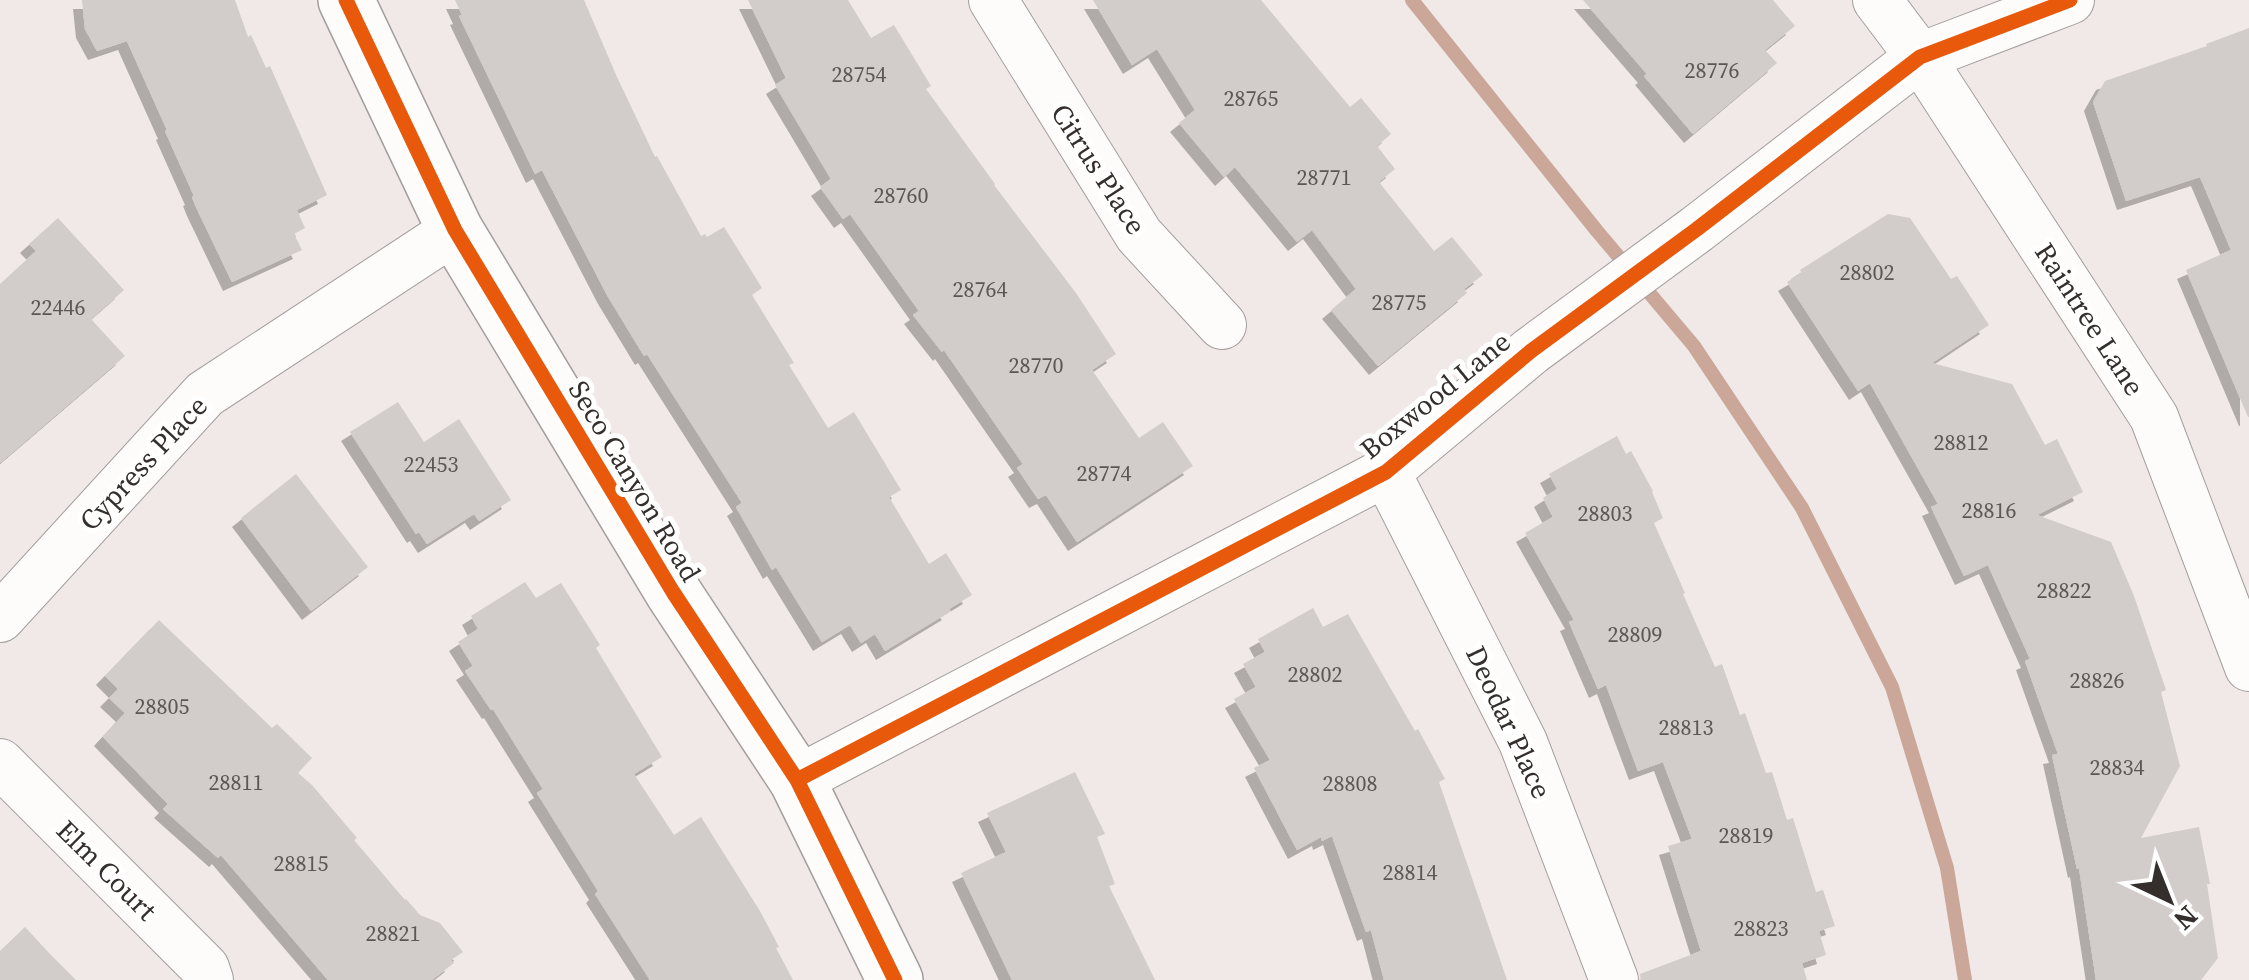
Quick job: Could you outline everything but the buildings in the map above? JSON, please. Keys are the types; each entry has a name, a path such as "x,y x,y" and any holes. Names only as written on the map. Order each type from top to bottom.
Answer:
{"street":[{"name":"Seco Canyon Road","path":"346,0 455,230 673,592 797,780 895,980"},
{"name":"Citrus Place","path":"993,0 1139,234 1222,325"},
{"name":"Raintree Lane","path":"1877,0 1920,57 2154,417 2249,667"},
{"name":"Boxwood Lane","path":"797,780 1386,472 1532,351 1920,57 2070,0"},
{"name":"Cypress Place","path":"0,618 205,394 455,230"},
{"name":"Deodar Place","path":"1386,472 1523,742 1614,980"},
{"name":"Elm Court","path":"0,762 204,968 209,980"}],"waterway":[{"path":"1412,0 1694,346 1802,508 1892,687 1947,868 1965,980"}],"cycle path":[{"path":"346,0 455,230 673,592 797,780 895,980"},
{"path":"797,780 1386,472 1531,351 1920,57 2070,0"}]}
